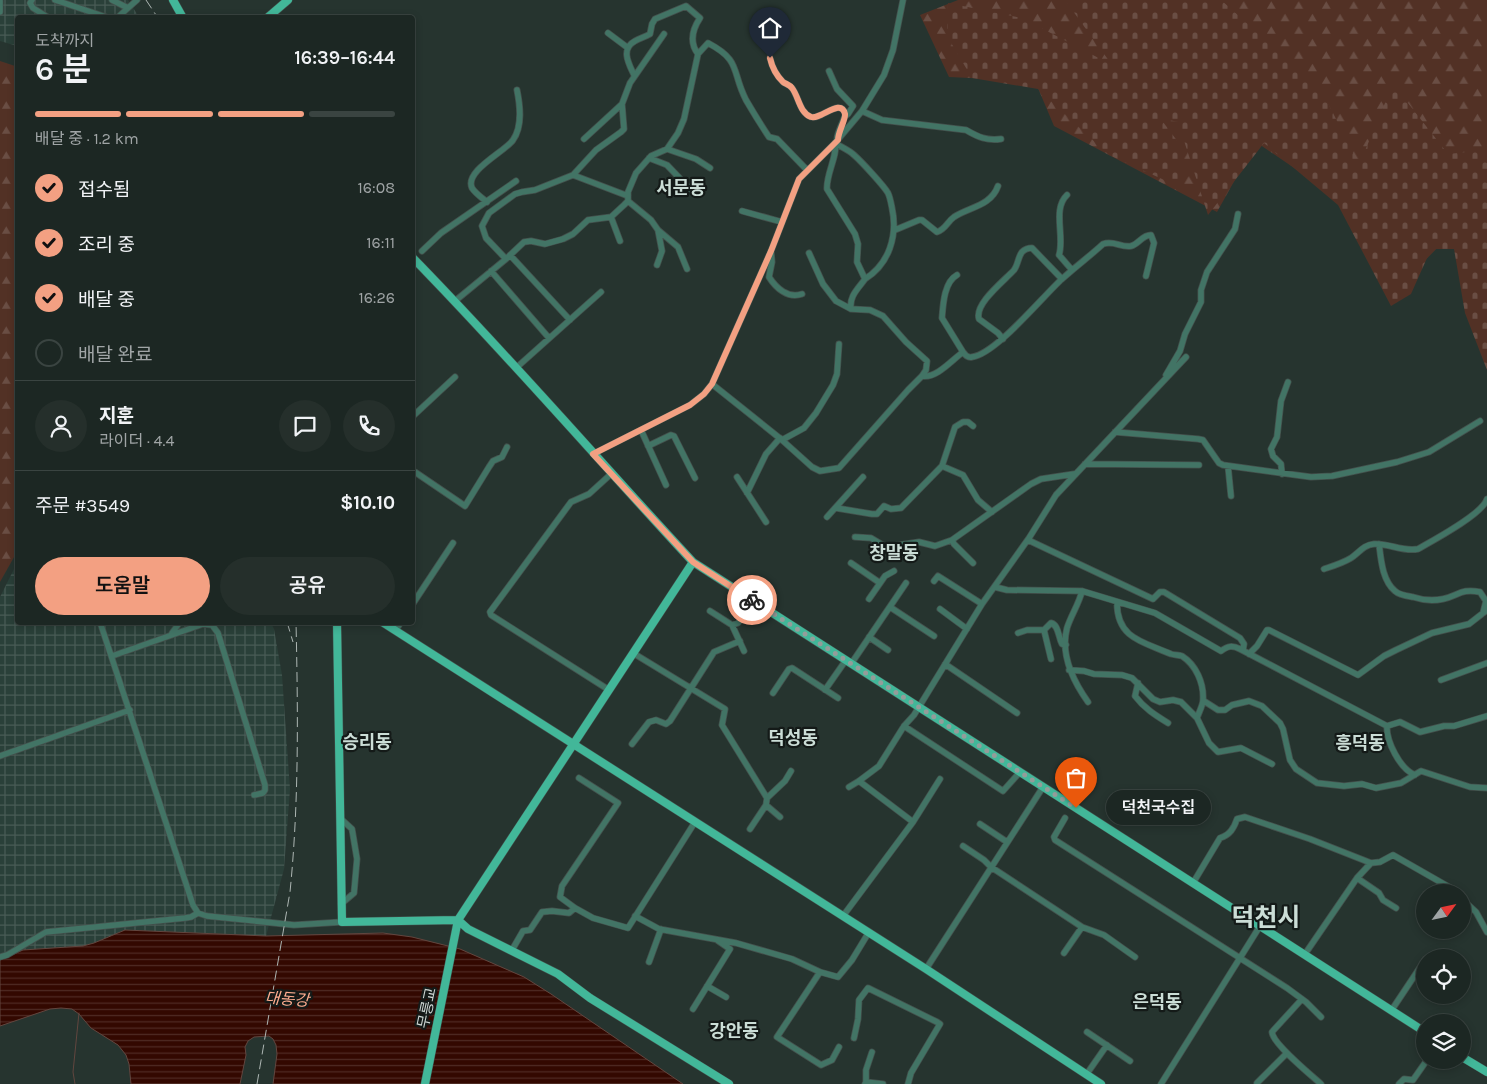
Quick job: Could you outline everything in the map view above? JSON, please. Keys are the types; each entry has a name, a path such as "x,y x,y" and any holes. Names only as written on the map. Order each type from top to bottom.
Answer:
{"main road":[{"path":"173,0 181,15"},
{"path":"270,15 288,0"},
{"path":"415,260 455,300 610,474 693,562 1416,1026"},
{"path":"458,920 693,562"},
{"path":"337,625 342,922 458,920 468,929 558,974 590,998 729,1084"},
{"path":"387,625 869,932 1100,1084"},
{"name":"무릉교","path":"425,1084 458,920"},
{"path":"1471,1062 1487,1072"}],"street":[{"path":"32,0 30,3 33,8 44,15"},
{"path":"55,0 100,15"},
{"path":"112,0 128,8"},
{"path":"120,15 137,0"},
{"path":"593,454 690,405 704,394 712,384 771,251 796,186 807,170 836,141 862,110 876,90 888,65 903,0"},
{"path":"0,1 0,12"},
{"path":"634,74 626,55 631,44 650,34 652,24 656,19 686,6 700,18 695,25 691,41 698,54"},
{"path":"608,33 628,48"},
{"path":"570,320 484,234 482,226 489,213 515,194 535,190 573,175 596,150 624,129 622,104 630,83 634,74 664,34"},
{"path":"455,300 524,242 531,241 545,244 563,239 573,234 588,220 612,217 628,198 632,180 649,158 667,148 678,133 682,125 698,54 708,43 723,52 732,61 746,99 769,137 777,139 807,170"},
{"path":"770,58 774,71 782,81 792,88 801,108 809,115 821,116 836,108 840,108 845,116"},
{"path":"829,71 840,94 853,106 845,116 838,131 836,148 826,182 827,189 854,234 858,244 857,262 865,280"},
{"path":"487,202 472,188 471,181 490,158 514,138 519,124 521,106 517,90"},
{"path":"584,139 622,104"},
{"path":"862,110 882,120 966,130 976,136 990,140 1002,139"},
{"path":"836,141 854,154 888,193 893,211 895,230 892,247 879,268 865,280 852,296 850,302 851,309"},
{"path":"667,148 696,159 710,168"},
{"path":"649,158 667,165 690,189"},
{"path":"573,175 628,198 651,220 658,230 678,247 687,269"},
{"path":"422,251 441,232 516,181"},
{"path":"895,230 918,220 922,220 937,232 942,230 955,216 977,207 991,197 998,186"},
{"path":"1067,195 1061,205 1059,218 1061,231 1060,256 1072,270"},
{"path":"742,211 782,222"},
{"path":"1160,385 1180,351 1185,334 1201,302 1201,290 1207,272 1235,229 1238,214"},
{"path":"612,217 620,241"},
{"path":"657,265 662,251 658,230"},
{"path":"957,275 952,278 948,285 942,318 962,352 972,358 1003,339 1062,279 1103,244 1110,242 1133,246 1148,234 1154,238 1146,276"},
{"path":"1003,339 978,316 984,301 1015,268 1024,250 1032,248 1062,279"},
{"path":"771,251 772,262 769,277 771,280 786,293 793,296 802,294"},
{"path":"712,384 781,439 812,467 820,471 839,468 922,376 926,370 927,361 906,342 883,316 870,310 851,309 836,301 822,284 809,253"},
{"path":"491,271 549,338"},
{"path":"516,368 601,292"},
{"path":"747,493 766,454 781,439 804,428 816,413 833,385 837,374 839,344"},
{"path":"922,376 933,375 962,352"},
{"path":"849,786 879,766 904,726 919,707 982,604 1028,540 1056,495 1186,357"},
{"path":"415,414 455,377"},
{"path":"1282,474 1281,464 1273,456 1271,449 1277,437 1280,401 1288,382"},
{"path":"1116,432 1203,440 1219,463 1228,466 1311,477 1332,476 1430,452 1480,421"},
{"path":"836,508 876,514 884,506 891,509 901,508 942,466 955,427 963,422 968,422 973,426"},
{"path":"641,430 666,485"},
{"path":"648,446 671,435 674,436 695,478"},
{"path":"415,472 465,506 493,461 502,457 507,447"},
{"path":"1085,464 1199,466"},
{"path":"942,466 963,475 978,500 992,512"},
{"path":"1228,466 1231,496"},
{"path":"609,690 491,615 490,612 571,502 589,494 610,474"},
{"path":"855,536 871,538 886,548 919,542 935,546 952,540 1013,496 1041,479 1074,474"},
{"path":"737,477 766,522"},
{"path":"827,517 863,477"},
{"path":"1324,569 1349,560 1365,546 1379,544 1410,550 1418,549 1465,521 1482,508 1487,500"},
{"path":"952,540 973,563"},
{"path":"1028,540 1153,598 1160,592 1164,592 1240,638 1246,652"},
{"path":"415,600 453,543"},
{"path":"1246,652 1253,651 1269,630 1358,675 1396,650 1432,633 1469,624 1485,612 1486,601 1480,592 1473,590 1437,600 1419,599 1399,594 1394,590 1386,576 1379,544"},
{"path":"851,563 880,583"},
{"path":"869,599 885,576 894,571"},
{"path":"934,581 938,576 982,604"},
{"path":"825,690 869,636 906,583"},
{"path":"995,587 1006,590 1082,591 1155,614 1221,651 1227,647 1234,646 1387,726 1400,722 1420,732 1444,726 1454,726 1487,716"},
{"path":"1082,591 1079,604 1071,617 1067,629 1066,645 1069,670 1077,687 1088,702"},
{"path":"732,625 738,623 754,602"},
{"path":"1117,603 1117,614 1126,631 1133,638 1173,655 1181,656 1198,673 1204,701 1197,718"},
{"path":"890,607 934,636"},
{"path":"940,609 967,629"},
{"path":"710,611 732,625 744,651"},
{"path":"1018,633 1027,630 1044,630 1051,623 1056,626 1058,638 1062,644 1066,645"},
{"path":"101,625 193,905 198,913"},
{"path":"171,634 178,625"},
{"path":"112,656 200,625"},
{"path":"212,625 218,633 264,785 265,790 254,795"},
{"path":"396,630 399,625"},
{"path":"1044,630 1051,659"},
{"path":"869,636 888,650"},
{"path":"632,744 650,722 656,720 666,724 670,721 714,652 740,641"},
{"path":"633,653 725,709 722,725 767,802 780,817"},
{"path":"1441,680 1487,663"},
{"path":"945,664 1017,713"},
{"path":"773,693 789,669 792,668 838,698"},
{"path":"1069,670 1094,674 1122,675 1132,678 1153,699 1160,702 1173,700 1181,702 1197,718 1210,743 1218,752 1241,748 1272,764"},
{"path":"1138,683 1135,696 1149,711 1168,723"},
{"path":"1204,701 1218,710 1225,710 1232,705 1249,701 1262,706 1280,723 1290,760 1296,769 1317,783 1326,786 1362,784 1376,788 1401,783 1421,772 1470,787 1487,788"},
{"path":"0,756 130,710"},
{"path":"904,726 1003,791 1020,772"},
{"path":"1387,726 1386,735 1389,742 1407,770 1415,775"},
{"path":"750,829 767,802 792,771"},
{"path":"579,778 618,803 562,886 560,897 593,918 628,928 695,822"},
{"path":"843,916 912,822 940,779"},
{"path":"859,781 912,822"},
{"path":"926,969 1043,787"},
{"path":"1193,883 1220,838 1227,836 1240,817 1253,818 1371,863 1380,862 1393,855 1444,884"},
{"path":"340,818 352,829 357,859 354,893 341,904"},
{"path":"1065,818 1054,837 1055,840 1287,988 1321,1017"},
{"path":"980,824 1007,842"},
{"path":"963,846 991,867 1082,927 1104,935 1135,956"},
{"path":"1304,954 1357,878 1371,863"},
{"path":"1357,878 1379,893 1383,900 1396,908"},
{"path":"1471,907 1476,912 1487,932"},
{"path":"512,950 523,931 530,930 542,912 569,913 575,908"},
{"path":"0,957 7,955 46,932 185,918 198,913 207,916 294,925 342,922"},
{"path":"636,916 661,929 736,943 792,959 820,972 838,976 852,960 869,932"},
{"path":"1161,1084 1260,926"},
{"path":"1064,952 1082,927"},
{"path":"649,962 661,929"},
{"path":"693,1009 730,949 715,939"},
{"path":"820,972 777,1037 821,1065 832,1060 839,1047"},
{"path":"1391,1011 1416,974"},
{"path":"707,986 726,997"},
{"path":"854,1038 859,1000 868,988 940,1024 911,1073 908,1084"},
{"path":"1302,999 1272,1032 1273,1039 1321,1084"},
{"path":"1087,1032 1130,1061"},
{"path":"1086,1075 1107,1045"},
{"path":"872,1052 866,1070 865,1083 883,1084"},
{"path":"1257,1083 1286,1052"},
{"path":"1399,1084 1404,1079 1413,1080 1421,1069"}],"shaded area":[{"path":"0,0 128,0 138,15 15,15 15,45 0,41"},
{"path":"15,567 15,625 272,625 282,675 290,789 284,869 266,936 125,930 83,946 23,950 0,960 0,597"}],"green space":[{"path":"958,0 1487,0 1487,346 1450,235 1392,294 1347,204 1256,142 1217,212 1054,126 1035,81 949,77 920,15"},
{"path":"1065,0 1221,0 1321,89 1359,165 1393,84 1448,154 1487,150 1487,370 1465,313 1454,249 1431,249 1411,294 1391,306 1338,205 1264,143 1208,215 1178,122 1160,118 1181,146 1182,188 1109,155 1038,89 972,78 947,36 948,3 1022,18 1112,65"},
{"path":"0,61 15,66 15,555 0,582"}],"water":[{"name":"대동강","path":"125,930 266,936 383,933 412,937 460,949 524,977 683,1084 273,1084 277,1054 276,1045 269,1036 254,1037 248,1041 245,1047 246,1055 240,1084 131,1084 126,1055 118,1045 91,1028 72,1009 50,1009 0,1026 0,960 23,950 83,946"}],"waterway":[{"path":"75,1084 73,1072 79,1013"}],"railway":[{"path":"146,0 156,15"},
{"path":"288,625 293,642"},
{"path":"257,1084 290,892 293,859 297,757 296,625"}],"way so far":[{"path":"752,600 1076,808"}],"place":[{"name":"덕천국수집","path":"1076,808"}],"district":[{"name":"서문동","path":"681,188"},
{"name":"창말동","path":"894,553"},
{"name":"덕성동","path":"793,738"},
{"name":"승리동","path":"367,742"},
{"name":"흥덕동","path":"1360,743"},
{"name":"덕천시","path":"1266,917"},
{"name":"은덕동","path":"1157,1002"},
{"name":"강안동","path":"734,1031"}],"route":[{"path":"752,600 693,562 593,454 690,405 704,394 712,384 742,313 760,277 799,179 838,140 838,131 845,116 844,112 840,108 836,108 821,116 812,117 809,115 801,108 792,88 782,81 774,71 770,58"}]}
